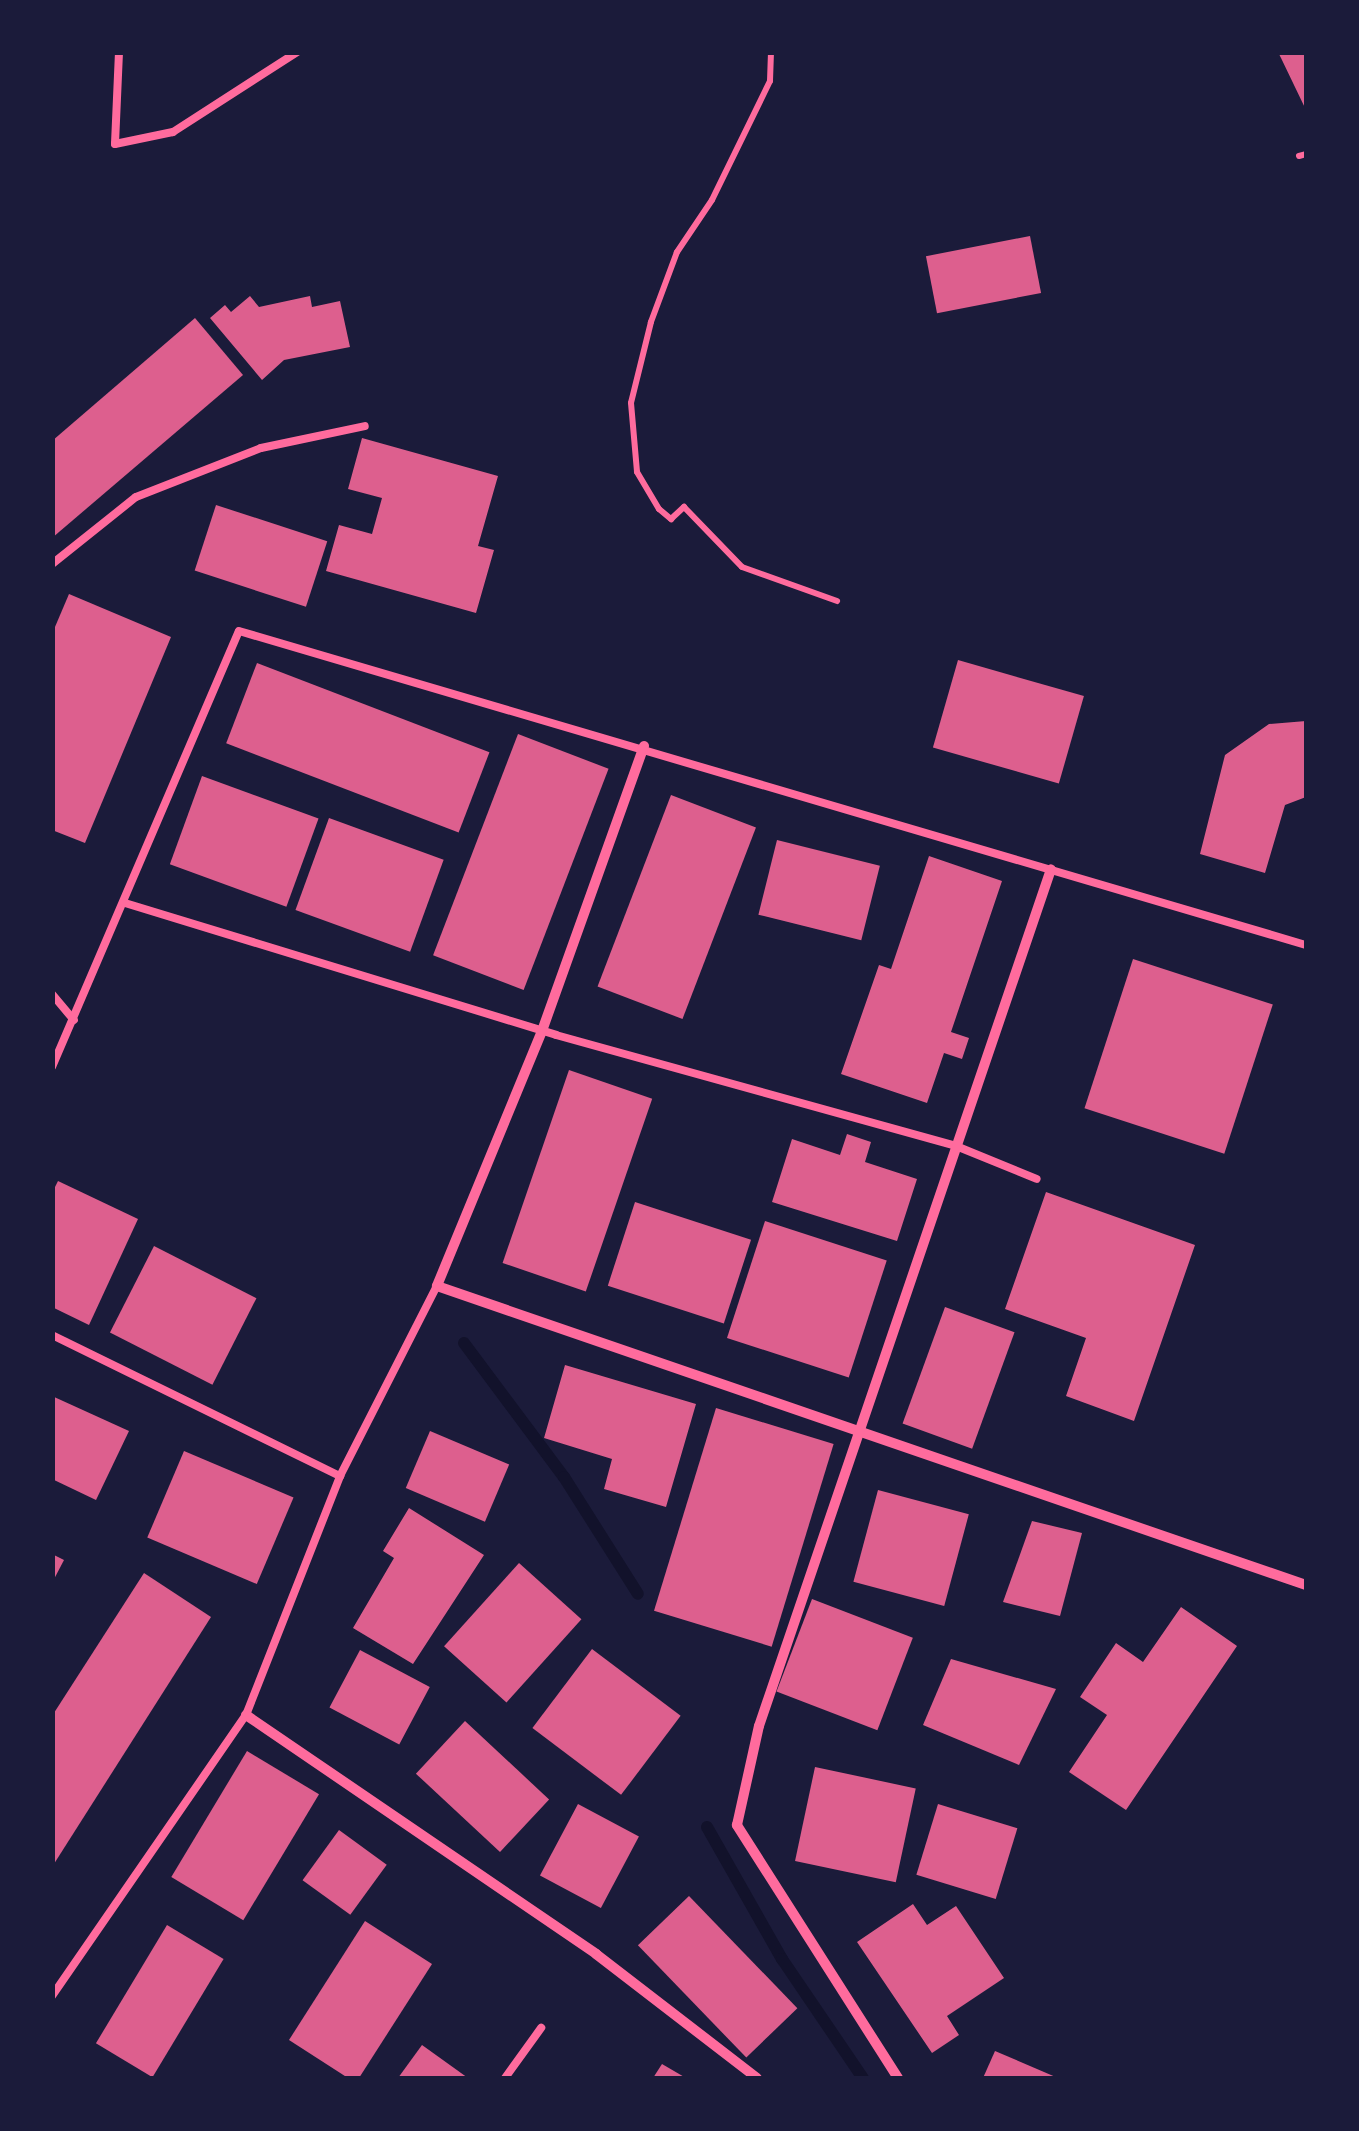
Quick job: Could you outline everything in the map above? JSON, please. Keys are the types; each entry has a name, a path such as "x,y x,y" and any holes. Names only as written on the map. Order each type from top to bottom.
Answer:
{"street":[{"path":"644,746 542,1031 437,1286 863,1429 1306,1585"},
{"path":"898,2078 736,1825 759,1726 1052,869"},
{"path":"246,1716 596,1954 758,2078"}],"lane":[{"path":"119,52 115,144 173,132 297,52"},
{"path":"52,564 136,497 261,448 365,426"},
{"path":"52,1067 239,631 644,746 1306,946"},
{"path":"125,903 542,1031 956,1146 1037,1179"},
{"path":"52,994 74,1020"},
{"path":"52,1996 246,1716 340,1476 437,1286"},
{"path":"52,1334 340,1476"},
{"path":"505,2078 541,2028"}],"path":[{"path":"771,52 770,81 712,200 677,252 651,322 632,403 637,472 659,509 671,519 684,507 742,567 837,601"}],"building":[{"path":"1278,52 1306,52 1306,110 1281,58"},
{"path":"1030,236 1041,293 937,313 926,256"},
{"path":"250,296 259,307 310,296 312,307 340,301 350,347 284,360 262,380 210,318 225,305 231,312"},
{"path":"195,318 243,375 52,538 52,441"},
{"path":"362,438 498,476 478,546 494,550 476,613 326,571 339,525 372,534 382,498 348,489"},
{"path":"216,505 327,541 306,607 195,571"},
{"path":"69,594 171,637 85,843 52,830 52,634"},
{"path":"958,660 1084,696 1059,784 933,747"},
{"path":"257,663 489,752 459,833 226,743"},
{"path":"1306,721 1306,797 1285,805 1265,873 1200,854 1225,755 1269,724"},
{"path":"518,734 609,769 524,990 433,955"},
{"path":"202,776 319,818 286,907 170,864"},
{"path":"671,795 756,828 682,1019 598,986"},
{"path":"329,818 444,860 410,952 295,910"},
{"path":"777,840 880,866 861,940 758,915"},
{"path":"929,856 1002,881 951,1032 969,1038 962,1059 944,1053 927,1103 841,1074 879,965 891,969"},
{"path":"1133,959 1273,1004 1224,1154 1084,1108"},
{"path":"569,1070 652,1099 586,1292 503,1263"},
{"path":"847,1134 871,1142 865,1162 917,1179 897,1241 772,1202 792,1139 840,1155"},
{"path":"58,1181 138,1219 89,1325 52,1307 52,1193"},
{"path":"1046,1192 1195,1245 1134,1421 1066,1396 1086,1338 1005,1309"},
{"path":"635,1202 751,1240 724,1323 608,1286"},
{"path":"765,1221 887,1261 849,1378 727,1338"},
{"path":"154,1246 256,1298 212,1385 110,1332"},
{"path":"945,1307 1015,1332 972,1449 903,1424"},
{"path":"565,1365 696,1404 666,1507 604,1489 612,1459 544,1438"},
{"path":"52,1396 129,1431 96,1500 52,1479"},
{"path":"716,1408 834,1444 772,1647 654,1611"},
{"path":"430,1431 509,1465 485,1522 406,1488"},
{"path":"184,1451 294,1497 257,1584 147,1538"},
{"path":"878,1490 969,1514 944,1606 853,1582"},
{"path":"409,1508 484,1555 413,1664 353,1628 394,1558 383,1551"},
{"path":"1032,1521 1082,1533 1060,1616 1003,1602"},
{"path":"52,1554 64,1560 52,1583"},
{"path":"519,1563 581,1619 506,1702 444,1646"},
{"path":"144,1573 211,1617 52,1867 52,1716"},
{"path":"812,1599 913,1638 877,1730 777,1691"},
{"path":"1181,1607 1237,1646 1126,1810 1069,1772 1107,1715 1080,1697 1116,1643 1143,1662"},
{"path":"592,1649 681,1716 621,1795 532,1728"},
{"path":"360,1650 430,1687 399,1744 329,1707"},
{"path":"951,1659 1056,1689 1019,1765 923,1725"},
{"path":"465,1721 549,1799 500,1852 416,1774"},
{"path":"247,1751 319,1794 243,1920 171,1877"},
{"path":"815,1767 916,1788 896,1882 795,1861"},
{"path":"578,1804 639,1836 601,1908 540,1876"},
{"path":"938,1804 1017,1828 996,1899 916,1875"},
{"path":"339,1830 387,1865 350,1915 303,1880"},
{"path":"689,1896 797,2008 746,2058 638,1945"},
{"path":"913,1904 927,1925 956,1906 1004,1978 947,2016 959,2035 932,2053 857,1942"},
{"path":"365,1921 432,1964 359,2078 348,2078 289,2040"},
{"path":"167,1925 224,1959 152,2077 96,2043"},
{"path":"422,2045 468,2078 398,2078"},
{"path":"995,2051 1058,2078 983,2078"},
{"path":"662,2064 686,2078 653,2078"}],"waterway":[{"path":"464,1343 564,1477 638,1594"},
{"path":"707,1827 782,1959 863,2078"}]}
